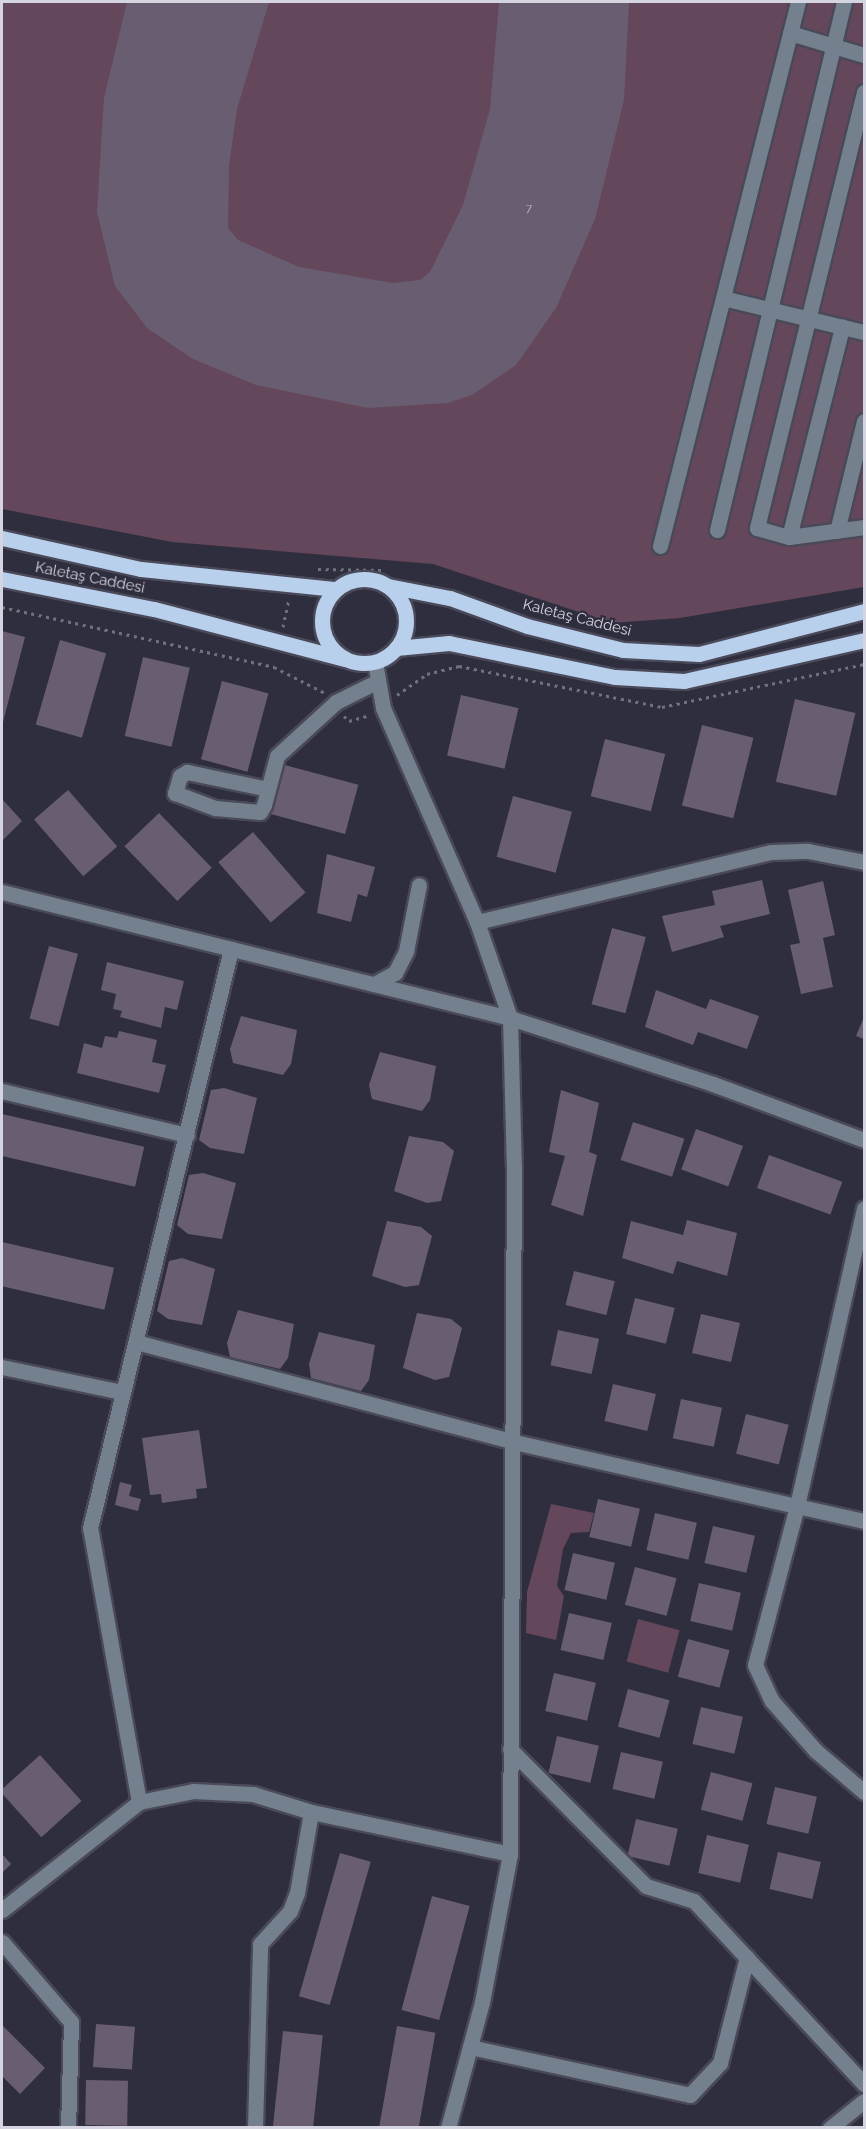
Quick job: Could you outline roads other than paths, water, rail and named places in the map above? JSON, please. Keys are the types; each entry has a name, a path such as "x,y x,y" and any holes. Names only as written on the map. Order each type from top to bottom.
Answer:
{"main road":[{"name":"Kaletaş Caddesi","path":"2,538 141,569 336,589"},
{"name":"Kaletaş Caddesi","path":"2,579 154,609 279,644 345,659"},
{"path":"362,579 388,586 404,608 403,636 396,648 375,662 345,659 326,640 322,626 322,612 336,589 362,579"},
{"name":"Kaletaş Caddesi","path":"388,586 450,598 527,626 623,650 699,654 864,610"},
{"path":"396,648 449,643 615,677 684,681 864,640"}],"street":[{"path":"660,546 798,2"},
{"path":"717,530 768,310 844,2"},
{"path":"790,33 833,48 864,55"},
{"path":"864,92 811,320 757,528 789,537 864,527"},
{"path":"723,298 842,327 863,327"},
{"path":"789,537 842,327"},
{"path":"837,531 864,421"},
{"path":"375,662 376,682 383,708 477,922 510,1018 514,1167 510,1441 510,1854 470,2047 448,2127"},
{"path":"268,789 187,772 180,776 175,793 187,800 249,813 260,812 268,789 277,756 336,702 376,682"},
{"path":"477,922 771,852 808,851 864,862"},
{"path":"374,984 395,973 406,951 419,885"},
{"path":"2,892 510,1018 713,1083 864,1140"},
{"path":"139,1802 90,1528 231,949"},
{"path":"2,1091 187,1135"},
{"path":"864,1208 796,1506 756,1665 780,1709 816,1751 864,1792"},
{"path":"136,1342 510,1441 864,1521"},
{"path":"2,1367 122,1392"},
{"path":"510,1749 646,1886 694,1901 864,2084"},
{"path":"2,1910 139,1802 193,1791 254,1794 311,1812 510,1854"},
{"path":"255,2127 260,1944 290,1911 297,1893 311,1812"},
{"path":"2,1942 71,2022 68,2127"},
{"path":"470,2047 690,2096 720,2063 747,1958"},
{"path":"830,2127 864,2102"}]}
